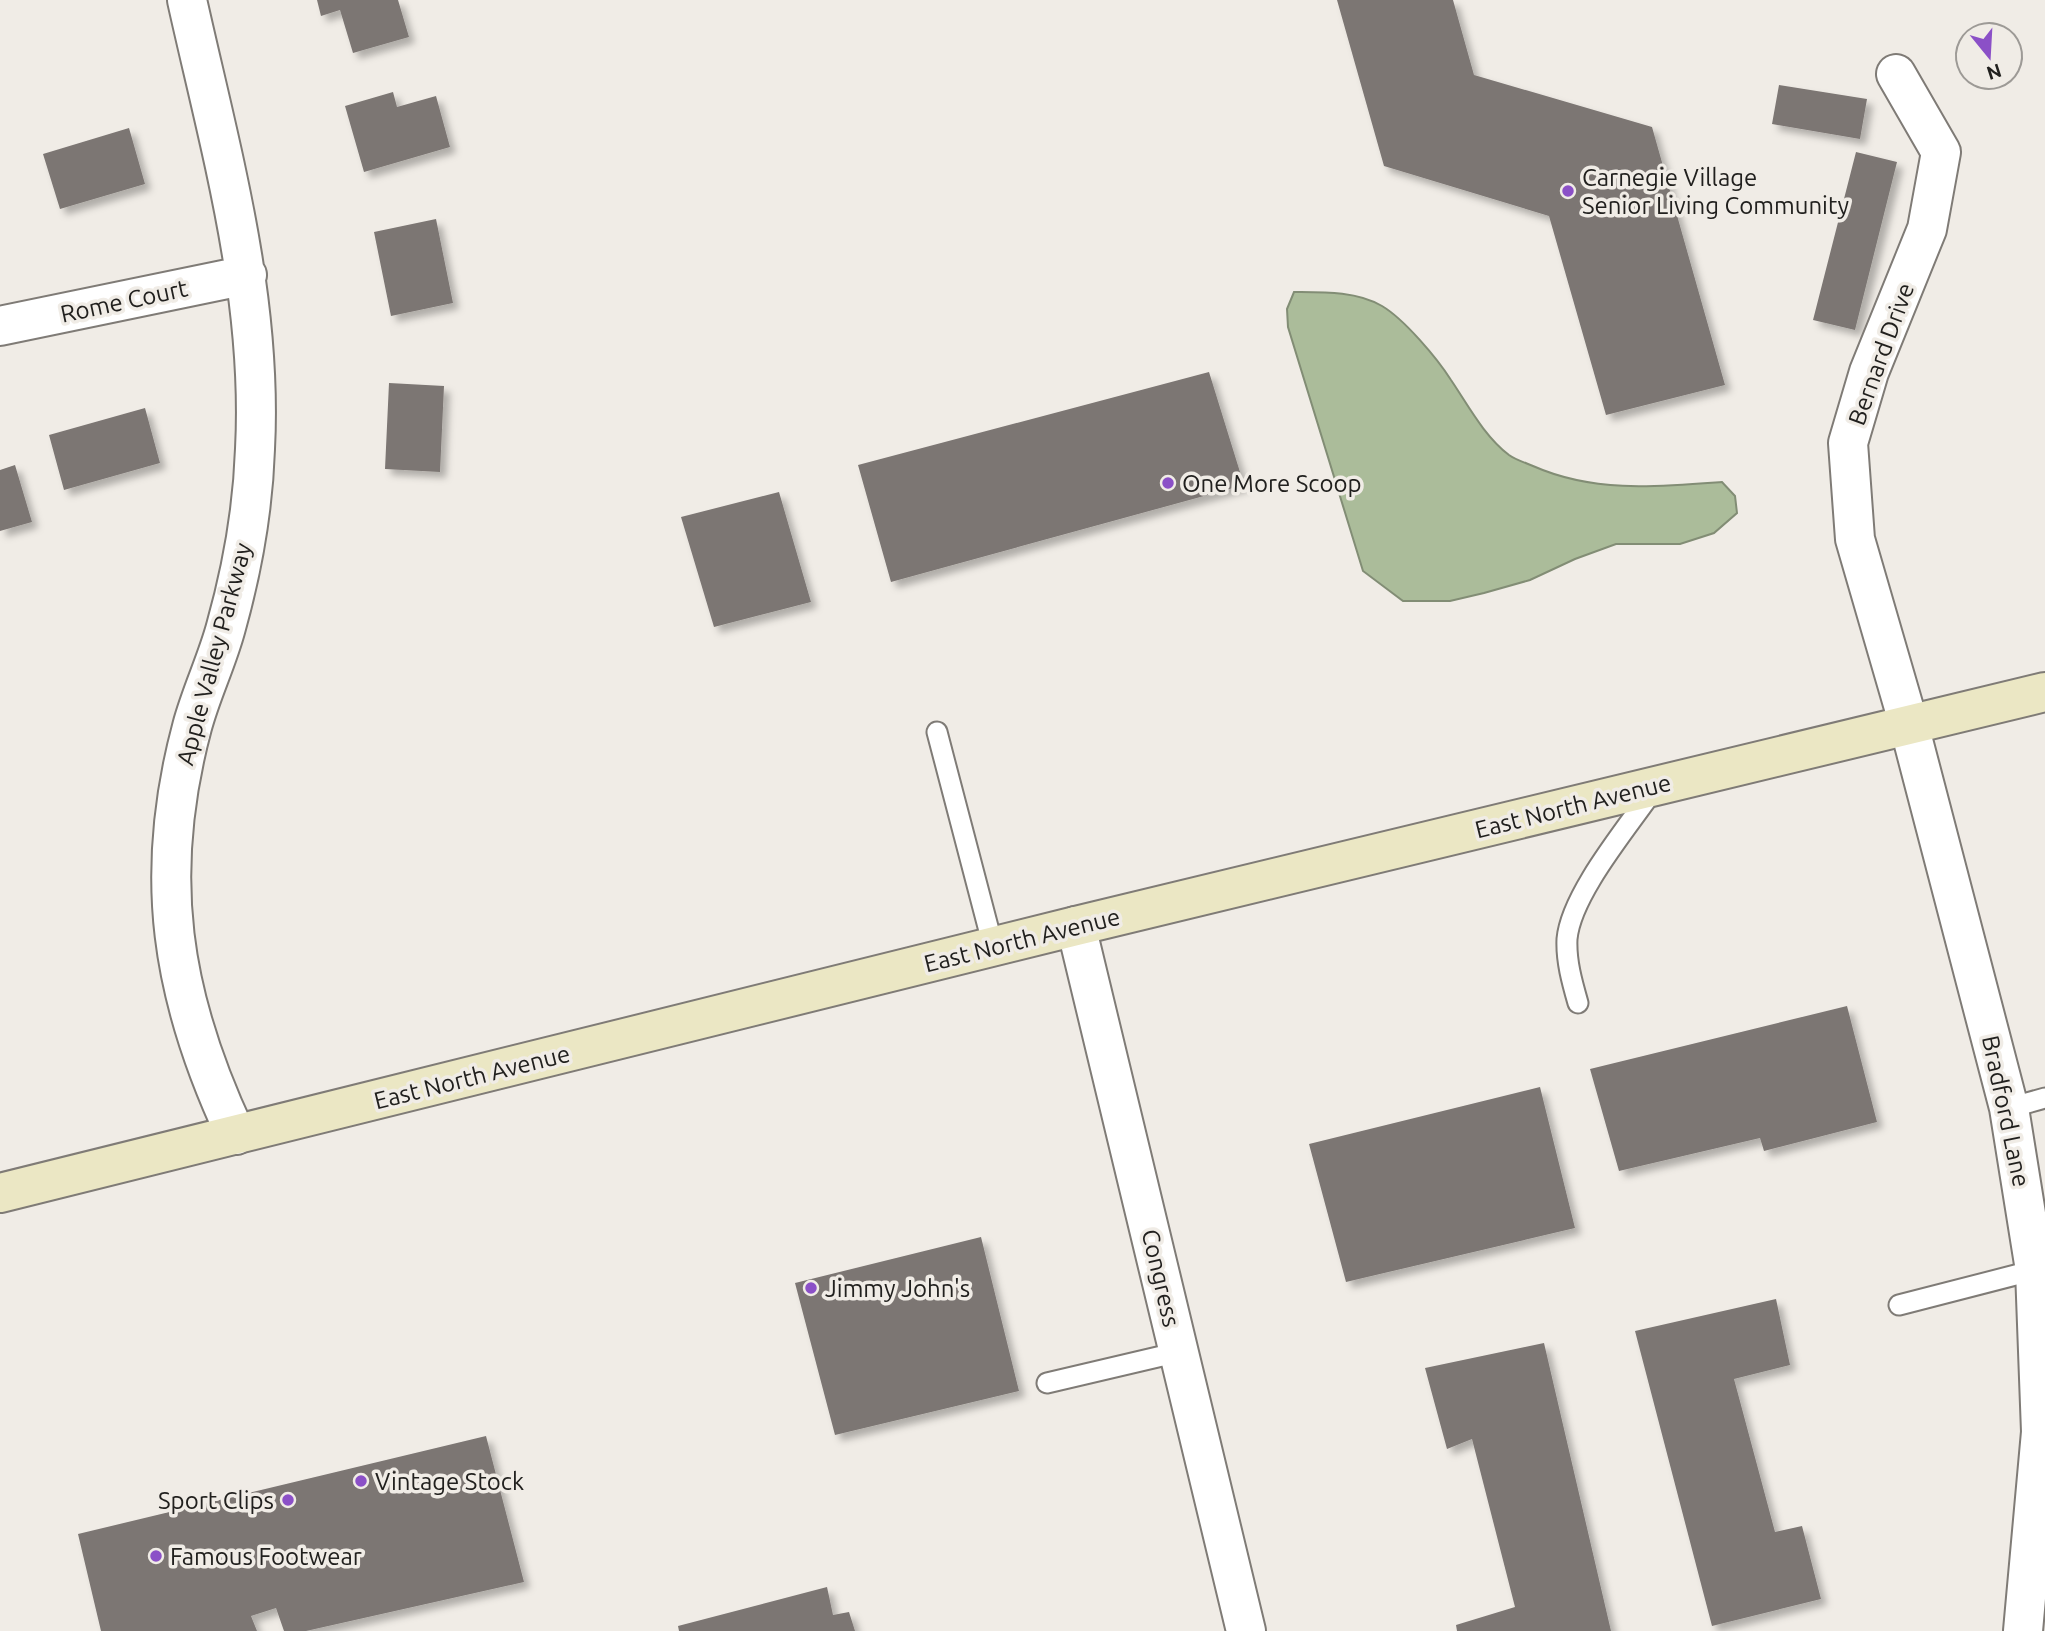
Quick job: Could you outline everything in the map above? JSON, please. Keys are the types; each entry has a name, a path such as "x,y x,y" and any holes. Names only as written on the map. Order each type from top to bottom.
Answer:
{"main road":[{"name":"East North Avenue","path":"0,1193 993,946 2045,692"}],"street":[{"name":"Apple Valley Parkway","path":"187,0 247,275 256,374 255,450 245,539 226,627 192,726 176,799 171,865 173,930 185,1004 208,1076 236,1135"},
{"name":"Bernard Drive","path":"1896,74 1941,152 1927,229 1870,372 1848,443 1855,539 1909,725"},
{"name":"Rome Court","path":"0,326 247,275"},
{"name":"Bradford Lane","path":"1909,725 2027,1103 2042,1432 2040,1493 2023,1631"},
{"name":"Congress","path":"1076,926 1245,1631"}],"lane":[{"path":"937,732 993,946"},
{"path":"1578,1003 1569,969 1567,938 1577,902 1656,786"},
{"path":"1899,1305 2035,1270"},
{"path":"1047,1383 1179,1352"}],"shaded area":[{"path":"1294,292 1328,292 1362,297 1391,312 1410,329 1437,361 1492,439 1515,458 1556,475 1602,484 1650,486 1722,482 1735,496 1737,513 1714,533 1680,544 1616,544 1530,580 1484,593 1450,601 1403,601 1363,571 1288,327 1287,309"}],"building":[{"path":"317,0 398,0 409,37 353,53 340,10 321,16"},
{"name":"Carnegie Village Senior Living Community","path":"1337,0 1453,0 1474,75 1652,127 1725,385 1606,415 1549,216 1384,166"},
{"path":"1779,85 1867,99 1860,139 1772,124"},
{"path":"393,92 397,107 436,96 450,147 364,172 345,106"},
{"path":"129,128 145,184 60,209 43,154"},
{"path":"1856,152 1897,162 1855,330 1813,320"},
{"path":"436,219 453,303 391,316 374,232"},
{"path":"1209,372 1244,485 891,582 858,465"},
{"path":"389,383 444,386 440,472 385,469"},
{"path":"145,408 160,463 64,490 49,435"},
{"path":"15,465 32,522 0,531 0,470"},
{"path":"779,492 811,602 714,627 681,517"},
{"path":"1847,1006 1877,1122 1764,1151 1760,1138 1619,1171 1590,1069"},
{"path":"1540,1087 1575,1228 1346,1282 1309,1144"},
{"path":"981,1237 1019,1391 835,1435 795,1283"},
{"path":"1776,1299 1790,1365 1734,1379 1775,1532 1802,1526 1821,1599 1712,1626 1635,1331"},
{"path":"1544,1343 1611,1631 1457,1631 1456,1625 1515,1607 1472,1439 1447,1449 1425,1368"},
{"path":"486,1436 524,1582 306,1631 284,1631 276,1608 251,1616 257,1631 101,1631 78,1534"},
{"path":"827,1587 833,1615 849,1612 855,1631 679,1631 678,1626"}],"place":[{"name":"Carnegie Village Senior Living Community","path":"1568,191"},
{"name":"One More Scoop","path":"1168,483"},
{"name":"Jimmy John's","path":"811,1288"},
{"name":"Vintage Stock","path":"361,1481"},
{"name":"Sport Clips","path":"288,1500"},
{"name":"Famous Footwear","path":"156,1556"}]}
